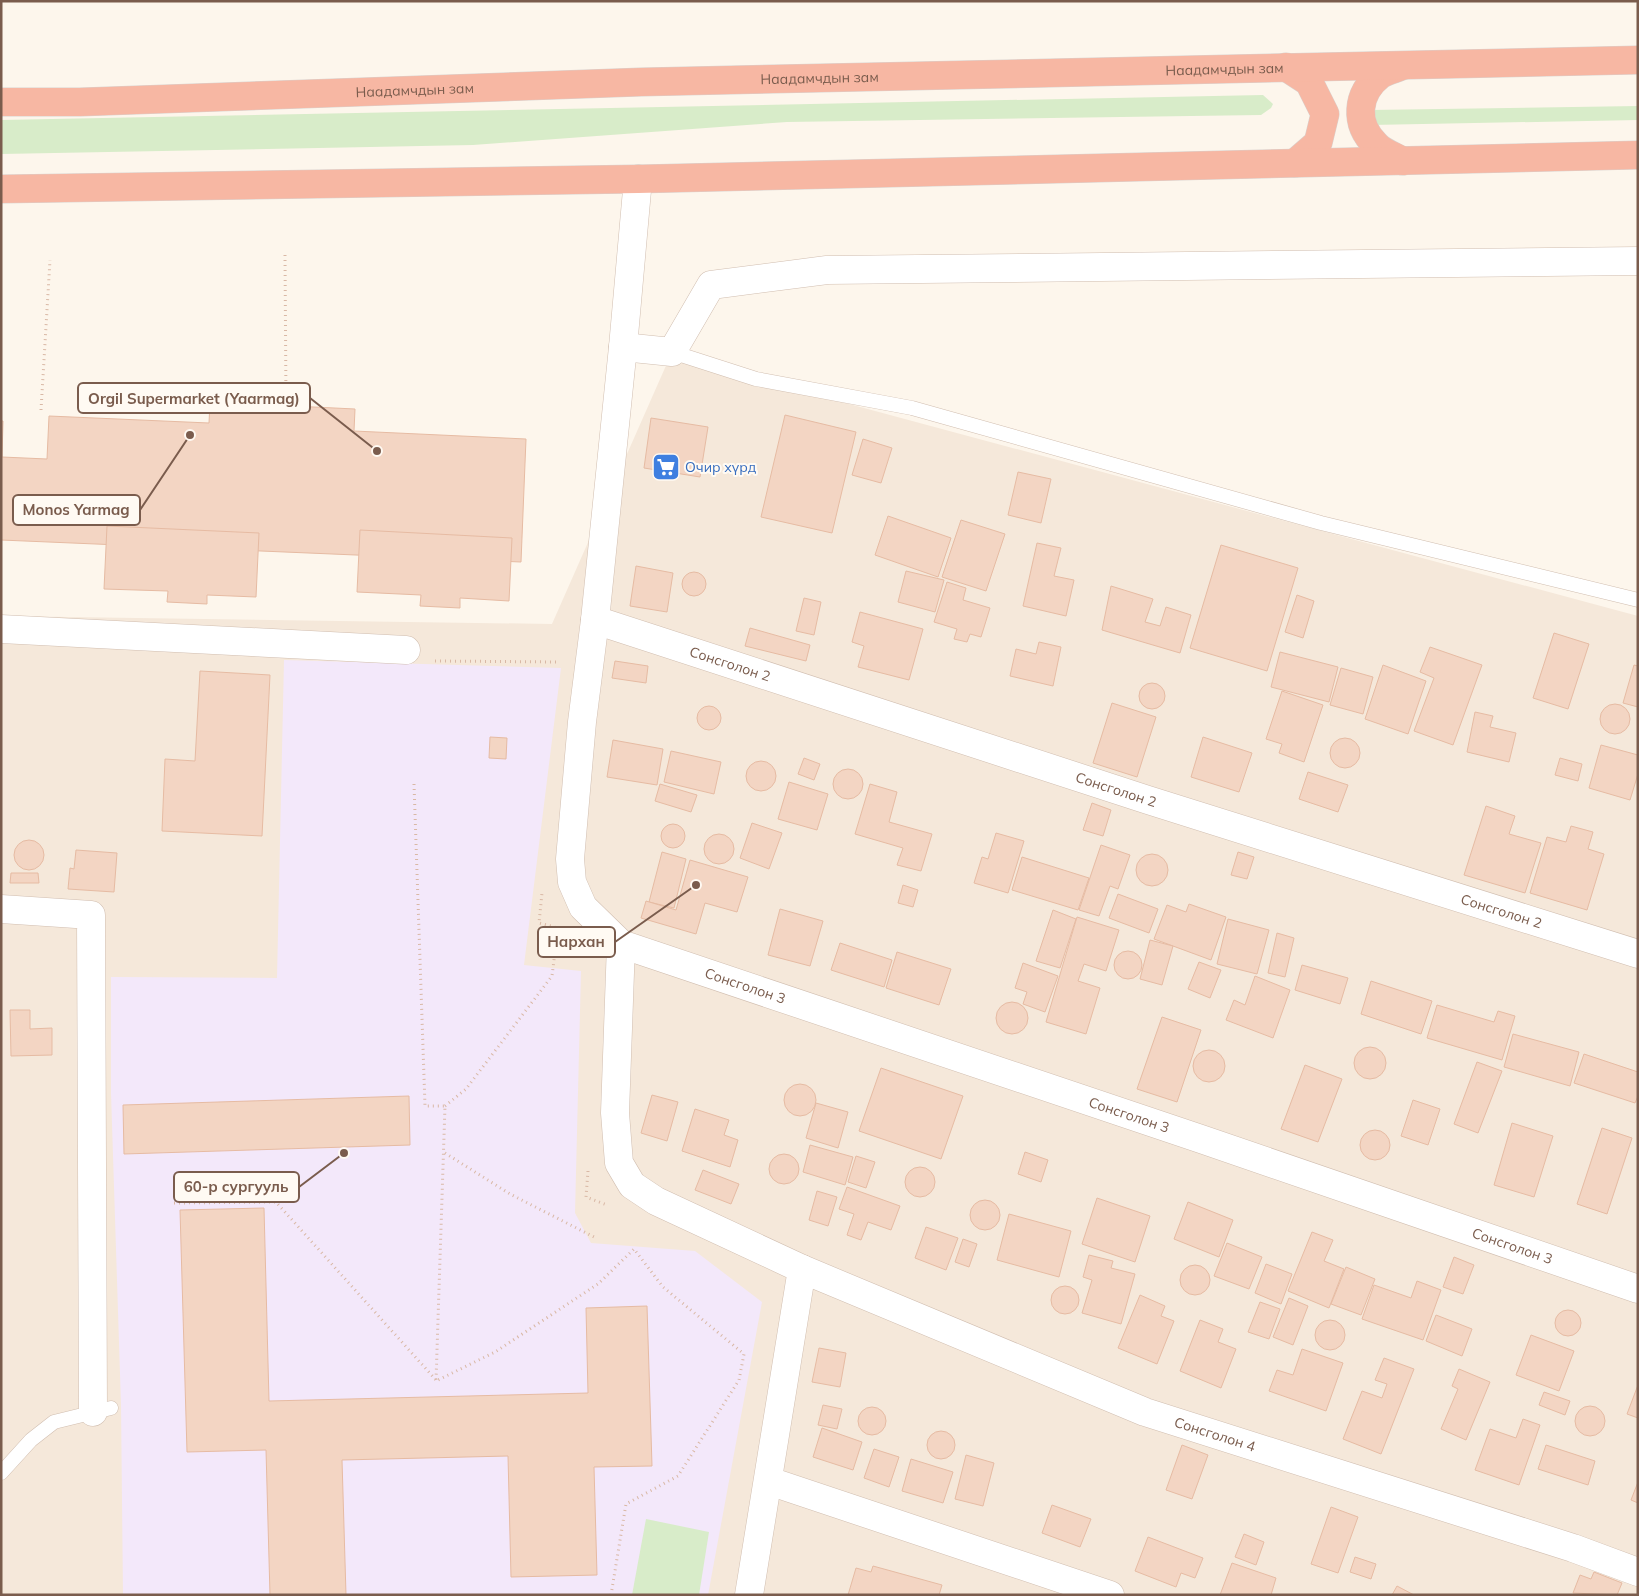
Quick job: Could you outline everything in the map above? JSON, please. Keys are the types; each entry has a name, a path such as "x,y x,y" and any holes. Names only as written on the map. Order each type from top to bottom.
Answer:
{"highway":[{"name":"Наадамчдын зам","path":"1,102 80,102 632,82 1638,60"},
{"path":"1403,65 1382,74 1367,88 1359,106 1363,129 1367,135 1376,146 1403,161"},
{"path":"1286,67 1309,82 1325,114 1318,143 1295,163"},
{"path":"1,190 638,179 1638,155"}],"street":[{"path":"621,944 584,907 575,890 570,873 570,840 595,620 638,179"},
{"path":"623,347 672,352 711,285 827,270 1638,261"},
{"name":"Сонсголон 2","path":"595,620 1138,797 1638,954"},
{"path":"1,629 406,650"},
{"path":"1,909 91,915 102,1410"},
{"name":"Сонсголон 4","path":"621,944 615,1112 619,1163 632,1185 656,1201 802,1269 1145,1412 1573,1548 1638,1572"},
{"name":"Сонсголон 3","path":"621,944 1210,1142 1638,1289"},
{"path":"750,1595 802,1269"},
{"path":"769,1481 1110,1595"}],"lane":[{"path":"672,352 756,379 912,408 1321,523 1638,600"},
{"path":"1,1474 30,1440 54,1422 102,1410"}],"path":[{"path":"284,255 286,401"},
{"path":"41,410 50,260"},
{"path":"431,660 560,662 564,665"},
{"path":"414,784 425,1106 445,1106 466,1089 552,976 558,928"},
{"path":"543,884 539,923 566,932"},
{"path":"436,1381 445,1106"},
{"path":"444,1152 510,1194 596,1238"},
{"path":"588,1168 586,1197 613,1207"},
{"path":"174,1203 276,1202 436,1381"},
{"path":"436,1381 495,1352 598,1284 634,1249 663,1287 744,1354 739,1380 678,1476 626,1504 611,1595"}],"shaded area":[{"path":"672,352 756,379 1638,616 1638,1595 1,1595 1,616 552,624"},
{"path":"284,660 561,668 524,965 581,971 575,1213 591,1243 695,1251 762,1302 708,1595 123,1595 121,1405 111,1093 111,977 277,978"}],"green space":[{"path":"1263,95 1273,104 1271,108 1261,115 787,122 473,145 1,154 1,120"},
{"path":"1638,106 1638,120 1371,125 1370,110"},
{"path":"646,1519 709,1532 699,1595 632,1595"}],"building":[{"path":"210,402 355,409 354,431 526,439 521,562 1,540 1,421 3,421 2,457 47,459 49,416 209,423"},
{"path":"785,415 856,432 832,533 761,517"},
{"path":"651,418 708,427 700,477 644,468"},
{"path":"863,439 892,448 881,483 852,475"},
{"path":"1018,472 1051,479 1041,523 1008,515"},
{"path":"888,516 951,538 938,577 875,555"},
{"path":"961,520 1005,534 986,591 942,577"},
{"path":"107,526 259,533 256,597 207,595 207,604 167,602 168,591 104,589"},
{"path":"360,530 512,538 509,601 460,598 460,608 420,606 421,595 357,592"},
{"path":"1037,543 1061,548 1054,576 1074,580 1066,616 1023,606"},
{"path":"1221,545 1298,568 1267,671 1190,648"},
{"path":"636,566 673,573 667,612 630,606"},
{"path":"906,571 944,580 935,612 898,602"},
{"path":"694,572 699,573 705,579 705,589 699,595 694,596 689,595 683,589 682,584 683,579 689,573"},
{"path":"947,582 966,588 963,600 990,608 981,637 970,634 967,642 954,639 957,629 934,622"},
{"path":"1111,586 1153,599 1145,622 1160,626 1166,607 1191,615 1180,653 1102,630"},
{"path":"1297,595 1314,601 1303,638 1285,632"},
{"path":"804,598 821,602 814,635 796,631"},
{"path":"860,612 923,629 909,680 858,667 864,646 852,642"},
{"path":"750,628 810,645 806,661 745,646"},
{"path":"1554,633 1589,644 1568,709 1533,698"},
{"path":"1039,642 1061,647 1053,686 1010,676 1016,649 1036,654"},
{"path":"1430,647 1482,665 1453,745 1414,731 1434,678 1420,672"},
{"path":"1280,652 1338,667 1329,702 1271,687"},
{"path":"615,661 648,666 646,683 612,678"},
{"path":"1383,665 1426,681 1408,734 1365,719"},
{"path":"1634,665 1638,666 1638,707 1623,703"},
{"path":"1341,668 1373,677 1363,714 1330,705"},
{"path":"200,671 270,675 262,836 162,831 165,759 195,761"},
{"path":"1152,683 1161,687 1165,696 1161,705 1152,709 1143,705 1139,696 1143,687"},
{"path":"1282,691 1323,705 1304,762 1279,753 1282,744 1266,739"},
{"path":"1112,703 1156,717 1137,777 1093,763"},
{"path":"1615,704 1625,709 1630,719 1625,729 1615,734 1605,729 1600,719 1605,709"},
{"path":"709,706 714,707 720,713 720,723 714,729 709,730 704,729 698,723 697,718 698,713 704,707"},
{"path":"1475,712 1493,716 1490,727 1516,733 1509,762 1467,752"},
{"path":"490,737 507,738 506,759 489,758"},
{"path":"1203,737 1252,753 1239,792 1191,777"},
{"path":"1345,738 1351,739 1359,747 1359,759 1351,767 1345,768 1339,767 1331,759 1330,753 1331,747 1339,739"},
{"path":"613,740 663,749 657,785 607,777"},
{"path":"1601,745 1638,755 1638,774 1630,800 1589,788"},
{"path":"671,751 721,762 714,794 664,782"},
{"path":"804,758 820,764 814,780 798,774"},
{"path":"1560,758 1582,764 1578,781 1555,775"},
{"path":"761,761 771,766 776,776 771,786 761,791 751,786 746,776 751,766"},
{"path":"848,769 858,774 863,784 858,794 848,799 838,794 833,784 838,774"},
{"path":"1308,772 1348,785 1338,812 1299,799"},
{"path":"789,782 828,794 817,830 778,819"},
{"path":"660,784 697,795 691,812 655,801"},
{"path":"870,784 897,792 889,822 932,834 921,871 897,865 903,848 855,834"},
{"path":"1092,803 1111,810 1103,836 1083,830"},
{"path":"1486,806 1515,816 1509,834 1541,843 1525,893 1464,875"},
{"path":"752,823 782,833 769,869 740,858"},
{"path":"673,824 678,825 684,831 684,841 678,847 673,848 668,847 662,841 661,836 662,831 668,825"},
{"path":"1571,826 1593,832 1588,849 1604,854 1587,910 1530,893 1547,837 1566,842"},
{"path":"996,833 1024,841 1008,893 974,883 982,857 988,859"},
{"path":"719,834 729,839 734,849 729,859 719,864 709,859 704,849 709,839"},
{"path":"29,840 35,841 43,849 43,861 35,869 29,870 23,869 15,861 14,855 15,849 23,841"},
{"path":"1101,845 1130,855 1118,889 1110,886 1099,916 1079,910"},
{"path":"76,850 117,853 114,892 68,889 70,868 74,869"},
{"path":"662,852 686,859 674,908 649,902"},
{"path":"1238,852 1254,857 1247,879 1231,875"},
{"path":"1152,854 1163,859 1168,870 1163,881 1152,886 1141,881 1136,870 1141,859"},
{"path":"1022,857 1089,878 1078,910 1012,890"},
{"path":"690,860 748,877 737,912 705,903 696,934 641,918 646,901 676,910"},
{"path":"11,873 38,873 39,883 10,883"},
{"path":"903,885 918,890 913,907 898,903"},
{"path":"1118,894 1158,909 1149,933 1109,918"},
{"path":"1189,904 1226,917 1211,960 1154,939 1167,905 1186,912"},
{"path":"780,909 823,921 810,966 768,955"},
{"path":"1053,910 1076,919 1060,968 1036,961"},
{"path":"1077,917 1119,930 1106,971 1084,964 1078,981 1100,988 1086,1034 1046,1022"},
{"path":"1228,919 1269,930 1257,974 1217,964"},
{"path":"1277,933 1294,938 1285,977 1268,973"},
{"path":"1150,940 1173,946 1162,985 1140,979"},
{"path":"840,943 892,960 884,987 831,970"},
{"path":"1128,951 1138,955 1142,965 1138,975 1128,979 1118,975 1114,965 1118,955"},
{"path":"897,952 951,969 939,1005 886,988"},
{"path":"1199,962 1221,970 1210,998 1188,989"},
{"path":"1023,963 1058,976 1045,1012 1023,1004 1027,992 1015,988"},
{"path":"1302,965 1348,978 1340,1004 1295,990"},
{"path":"1255,976 1290,990 1273,1038 1226,1020 1234,1000 1245,1005"},
{"path":"1371,981 1432,1001 1421,1034 1361,1014"},
{"path":"1012,1002 1018,1003 1023,1007 1027,1012 1027,1024 1023,1029 1018,1033 1012,1034 1006,1033 1001,1029 997,1024 996,1018 997,1012 1001,1007 1006,1003"},
{"path":"1437,1005 1494,1022 1498,1011 1515,1016 1502,1060 1427,1038"},
{"path":"10,1010 30,1010 30,1029 52,1028 52,1055 11,1056"},
{"path":"1162,1017 1201,1030 1177,1102 1137,1089"},
{"path":"1513,1034 1579,1052 1570,1086 1504,1067"},
{"path":"1370,1047 1381,1052 1386,1063 1381,1074 1370,1079 1359,1074 1354,1063 1359,1052"},
{"path":"1209,1050 1221,1054 1225,1066 1221,1078 1209,1082 1197,1078 1193,1066 1197,1054"},
{"path":"1584,1054 1638,1072 1638,1096 1635,1103 1574,1083"},
{"path":"1477,1062 1502,1071 1478,1133 1454,1124"},
{"path":"1305,1065 1342,1079 1318,1142 1281,1129"},
{"path":"881,1068 963,1096 941,1159 859,1131"},
{"path":"800,1084 811,1089 816,1100 811,1111 800,1116 789,1111 784,1100 789,1089"},
{"path":"652,1095 678,1102 667,1141 641,1133"},
{"path":"409,1096 410,1145 124,1154 123,1105"},
{"path":"1413,1100 1440,1109 1428,1145 1401,1136"},
{"path":"816,1103 848,1112 838,1148 806,1138"},
{"path":"695,1109 729,1120 724,1135 738,1140 730,1167 682,1151"},
{"path":"1512,1123 1553,1136 1534,1197 1494,1185"},
{"path":"1602,1128 1632,1138 1607,1214 1577,1204"},
{"path":"1375,1130 1381,1131 1389,1139 1389,1151 1381,1159 1375,1160 1369,1159 1361,1151 1360,1145 1361,1139 1369,1131"},
{"path":"810,1145 853,1157 845,1185 803,1172"},
{"path":"1025,1152 1048,1160 1041,1182 1018,1174"},
{"path":"784,1154 795,1158 799,1169 795,1180 784,1184 773,1180 769,1169 773,1158"},
{"path":"856,1156 875,1162 866,1188 848,1182"},
{"path":"920,1167 930,1172 935,1182 930,1192 920,1197 910,1192 905,1182 910,1172"},
{"path":"703,1170 739,1184 731,1204 695,1190"},
{"path":"847,1187 900,1206 891,1230 868,1222 861,1240 847,1235 854,1214 839,1209"},
{"path":"817,1191 837,1197 828,1226 809,1220"},
{"path":"1097,1198 1150,1216 1135,1262 1082,1244"},
{"path":"985,1200 995,1205 1000,1215 995,1225 985,1230 975,1225 970,1215 975,1205"},
{"path":"1188,1202 1233,1220 1219,1257 1174,1239"},
{"path":"264,1208 269,1401 588,1393 586,1308 647,1306 652,1466 594,1467 597,1575 511,1577 508,1456 342,1460 346,1595 270,1595 266,1450 187,1452 180,1210"},
{"path":"1009,1214 1071,1231 1059,1277 997,1260"},
{"path":"926,1227 958,1238 946,1270 915,1258"},
{"path":"1312,1232 1333,1240 1324,1261 1344,1269 1329,1308 1288,1291"},
{"path":"963,1239 977,1244 969,1267 955,1262"},
{"path":"1227,1243 1262,1257 1249,1289 1214,1276"},
{"path":"1089,1255 1113,1261 1111,1268 1135,1274 1121,1324 1082,1313 1092,1280 1083,1277"},
{"path":"1454,1257 1474,1265 1463,1294 1443,1287"},
{"path":"1266,1264 1292,1274 1281,1304 1255,1293"},
{"path":"1195,1265 1206,1269 1210,1280 1206,1291 1195,1295 1184,1291 1180,1280 1184,1269"},
{"path":"1346,1267 1375,1279 1361,1315 1331,1304"},
{"path":"1417,1281 1441,1290 1423,1340 1362,1319 1374,1285 1411,1298"},
{"path":"1065,1286 1075,1290 1079,1300 1075,1310 1065,1314 1055,1310 1051,1300 1055,1290"},
{"path":"1140,1295 1165,1306 1161,1316 1174,1321 1157,1364 1118,1348"},
{"path":"1289,1298 1308,1306 1293,1345 1273,1337"},
{"path":"1260,1302 1280,1309 1269,1339 1248,1332"},
{"path":"1568,1310 1578,1313 1581,1323 1578,1333 1568,1336 1558,1333 1555,1323 1558,1313"},
{"path":"1436,1315 1472,1329 1462,1356 1426,1341"},
{"path":"1200,1320 1223,1329 1218,1342 1236,1349 1221,1388 1180,1371"},
{"path":"1330,1320 1341,1324 1345,1335 1341,1346 1330,1350 1319,1346 1315,1335 1319,1324"},
{"path":"1531,1335 1574,1351 1559,1391 1516,1375"},
{"path":"819,1348 846,1353 840,1387 812,1382"},
{"path":"1302,1349 1343,1363 1326,1411 1269,1391 1277,1370 1293,1375"},
{"path":"1384,1358 1414,1369 1381,1454 1343,1439 1362,1391 1382,1398 1387,1384 1375,1380"},
{"path":"1459,1369 1490,1382 1466,1440 1441,1429 1458,1389 1452,1386"},
{"path":"1638,1385 1638,1418 1627,1414"},
{"path":"1544,1392 1570,1401 1565,1415 1539,1405"},
{"path":"823,1405 842,1409 837,1429 818,1425"},
{"path":"1590,1406 1596,1407 1604,1415 1604,1427 1596,1435 1590,1436 1584,1435 1576,1427 1575,1421 1576,1415 1584,1407"},
{"path":"872,1407 882,1411 886,1421 882,1431 872,1435 862,1431 858,1421 862,1411"},
{"path":"1523,1419 1540,1425 1519,1485 1475,1470 1490,1429 1516,1438"},
{"path":"822,1428 862,1442 853,1470 813,1457"},
{"path":"941,1431 951,1435 955,1445 951,1455 941,1459 931,1455 927,1445 931,1435"},
{"path":"1182,1445 1208,1455 1192,1499 1166,1490"},
{"path":"1546,1445 1595,1461 1588,1485 1538,1469"},
{"path":"874,1449 899,1457 889,1487 864,1478"},
{"path":"966,1455 994,1463 983,1506 955,1499"},
{"path":"911,1459 953,1472 943,1503 902,1491"},
{"path":"1638,1482 1638,1503 1631,1500"},
{"path":"1052,1505 1091,1519 1080,1547 1042,1533"},
{"path":"1331,1507 1358,1517 1338,1573 1311,1564"},
{"path":"1244,1534 1264,1542 1256,1565 1235,1557"},
{"path":"1148,1537 1203,1558 1195,1578 1181,1573 1176,1587 1135,1571"},
{"path":"1355,1557 1376,1564 1371,1579 1350,1572"},
{"path":"1232,1563 1276,1578 1271,1595 1220,1595"},
{"path":"873,1566 942,1585 939,1595 848,1595 856,1568 871,1572"},
{"path":"1594,1572 1622,1583 1617,1595 1573,1593 1580,1575 1591,1579"},
{"path":"1397,1586 1414,1595 1392,1595"}],"place":[{"name":"Monos Yarmag","path":"190,435"},
{"name":"Orgil Supermarket (Yaarmag)","path":"377,451"},
{"name":"Очир хүрд","path":"666,467"},
{"name":"Нархан","path":"696,885"},
{"name":"60-р сургууль","path":"344,1153"}]}
